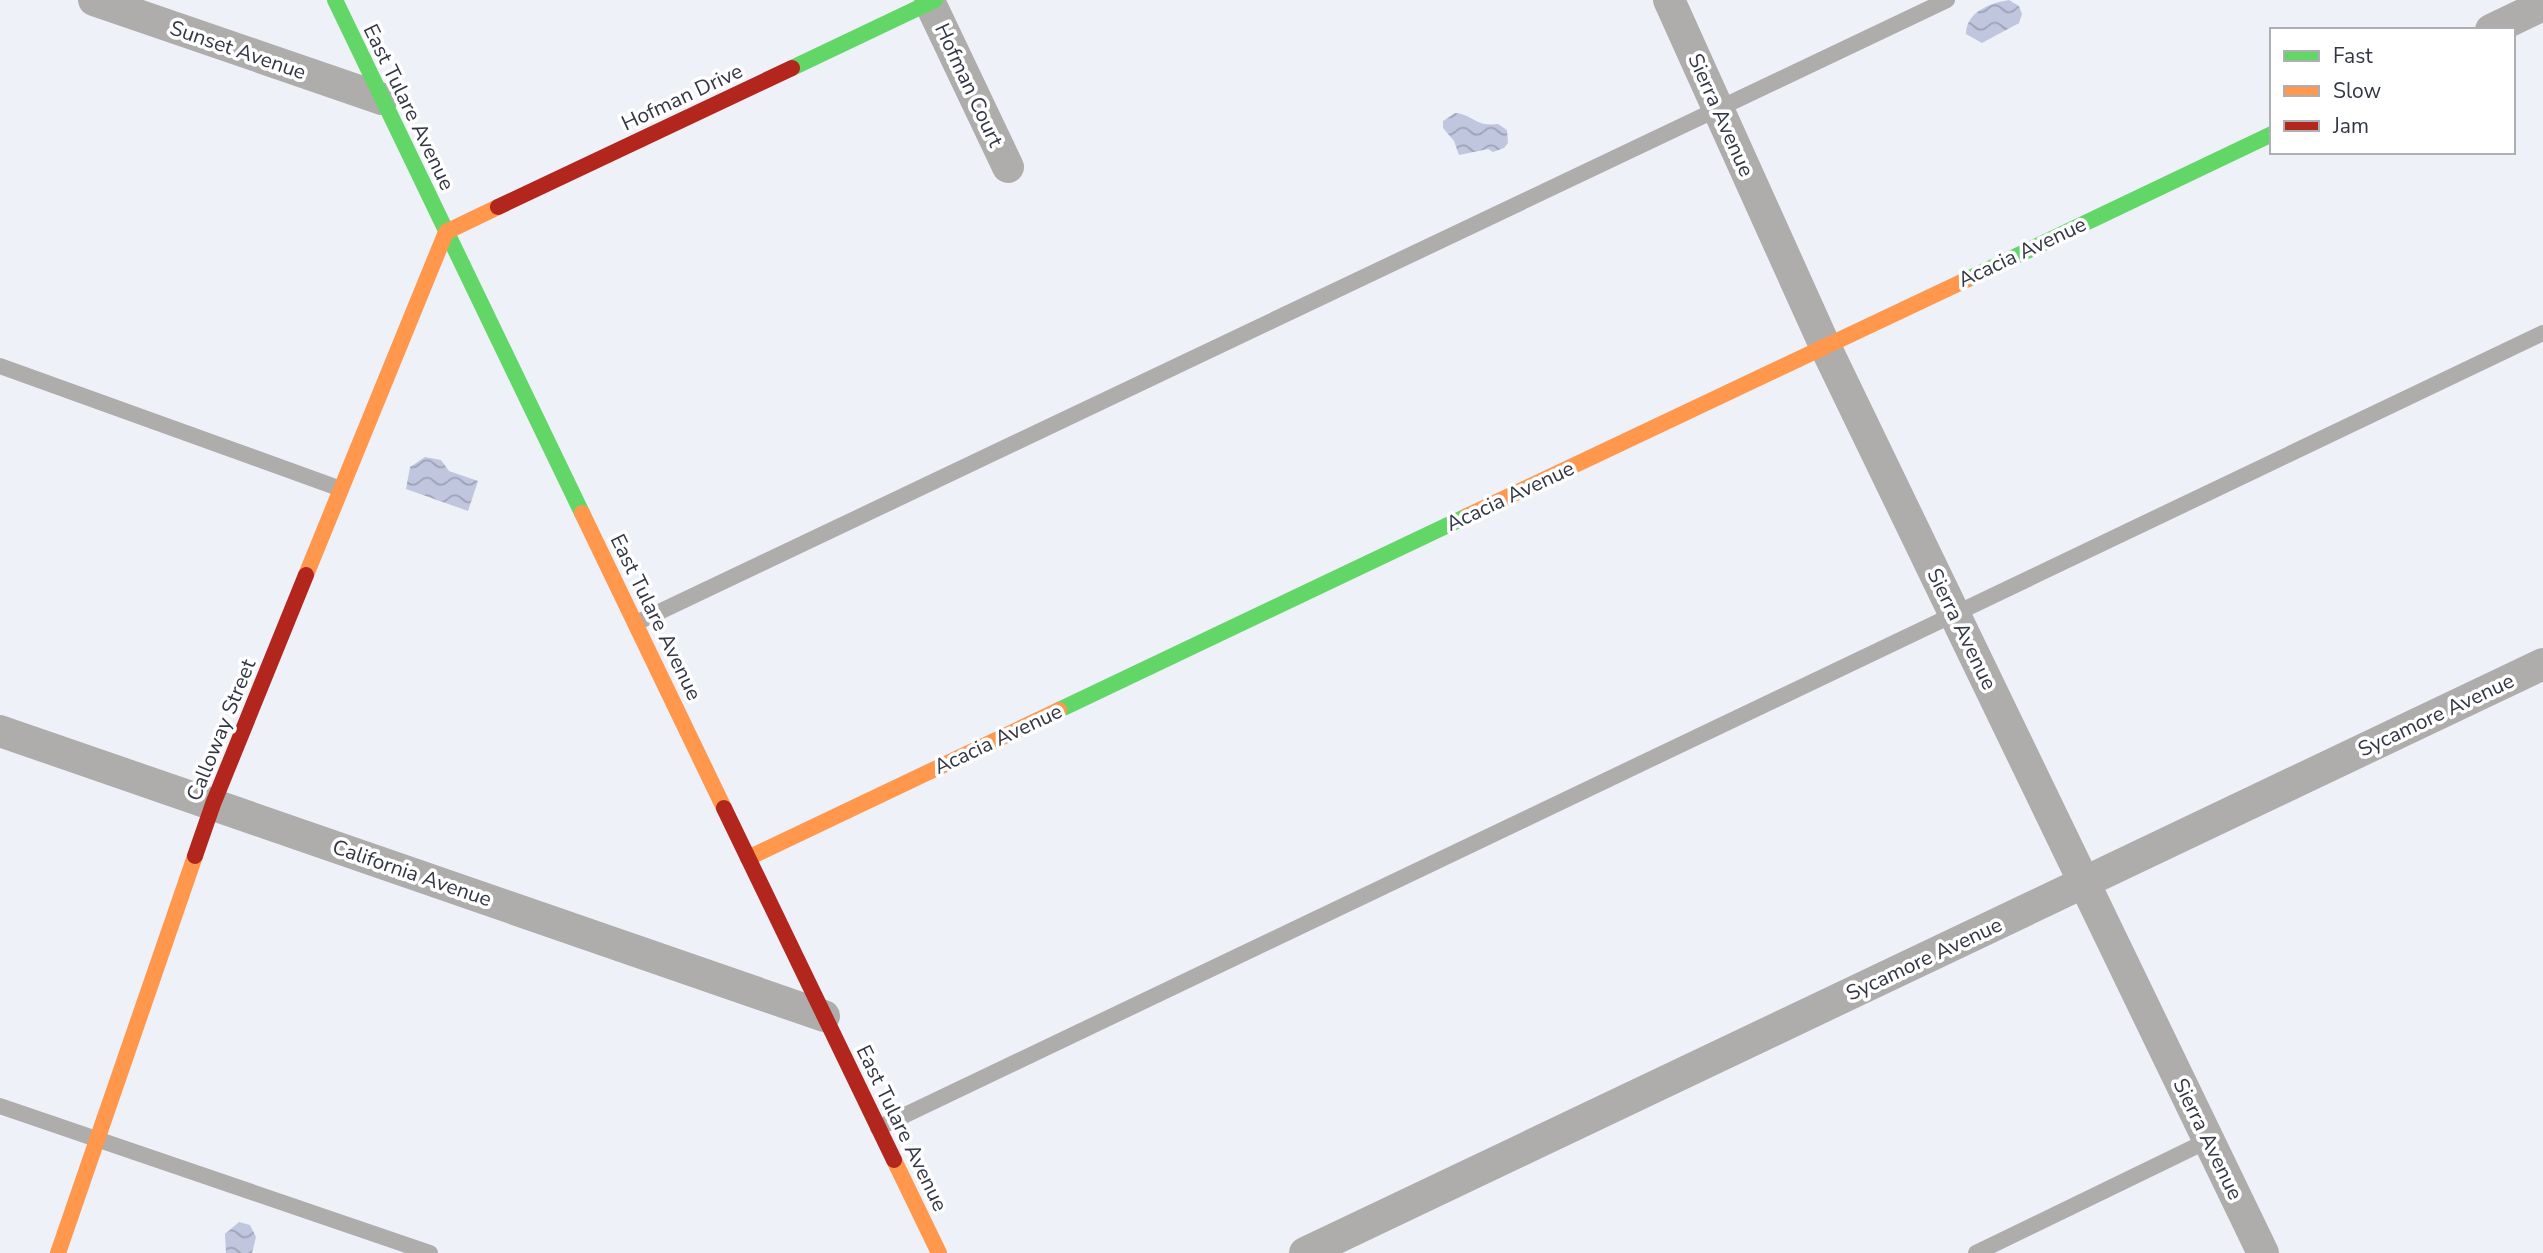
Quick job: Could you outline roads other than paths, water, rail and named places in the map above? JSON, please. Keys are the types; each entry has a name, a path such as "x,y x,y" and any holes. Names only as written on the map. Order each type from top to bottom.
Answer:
{"street":[{"name":"Sunset Avenue","path":"94,0 382,99"},
{"name":"Sierra Avenue","path":"1670,0 1825,346 2263,1253"},
{"name":"Hofman Court","path":"932,1 1008,167"},
{"name":"Hofman Drive","path":"446,232 932,1"},
{"name":"East Tulare Avenue","path":"337,5 939,1253"},
{"path":"2495,28 2543,5"},
{"name":"Acacia Avenue","path":"748,858 2270,135"},
{"name":"Calloway Street","path":"58,1253 213,804 446,232"},
{"name":"Sycamore Avenue","path":"1305,1253 2543,664"},
{"name":"California Avenue","path":"0,731 824,1016"}],"lane":[{"path":"337,5 359,0"},
{"path":"636,623 1947,0"},
{"path":"878,1128 2543,333"},
{"path":"0,366 341,489"},
{"path":"0,1106 430,1253"},
{"path":"1976,1253 2208,1140"}],"water":[{"path":"2009,0 2019,6 2022,14 2019,23 1982,43 1966,34 1970,20 1980,10"},
{"path":"1455,113 1484,124 1498,124 1507,130 1508,143 1504,148 1493,152 1488,149 1459,155 1454,141 1443,128 1443,121"},
{"path":"425,457 441,460 449,471 478,481 468,511 406,489 410,467"},
{"path":"239,1222 250,1225 256,1237 252,1253 226,1253 225,1234"}]}
